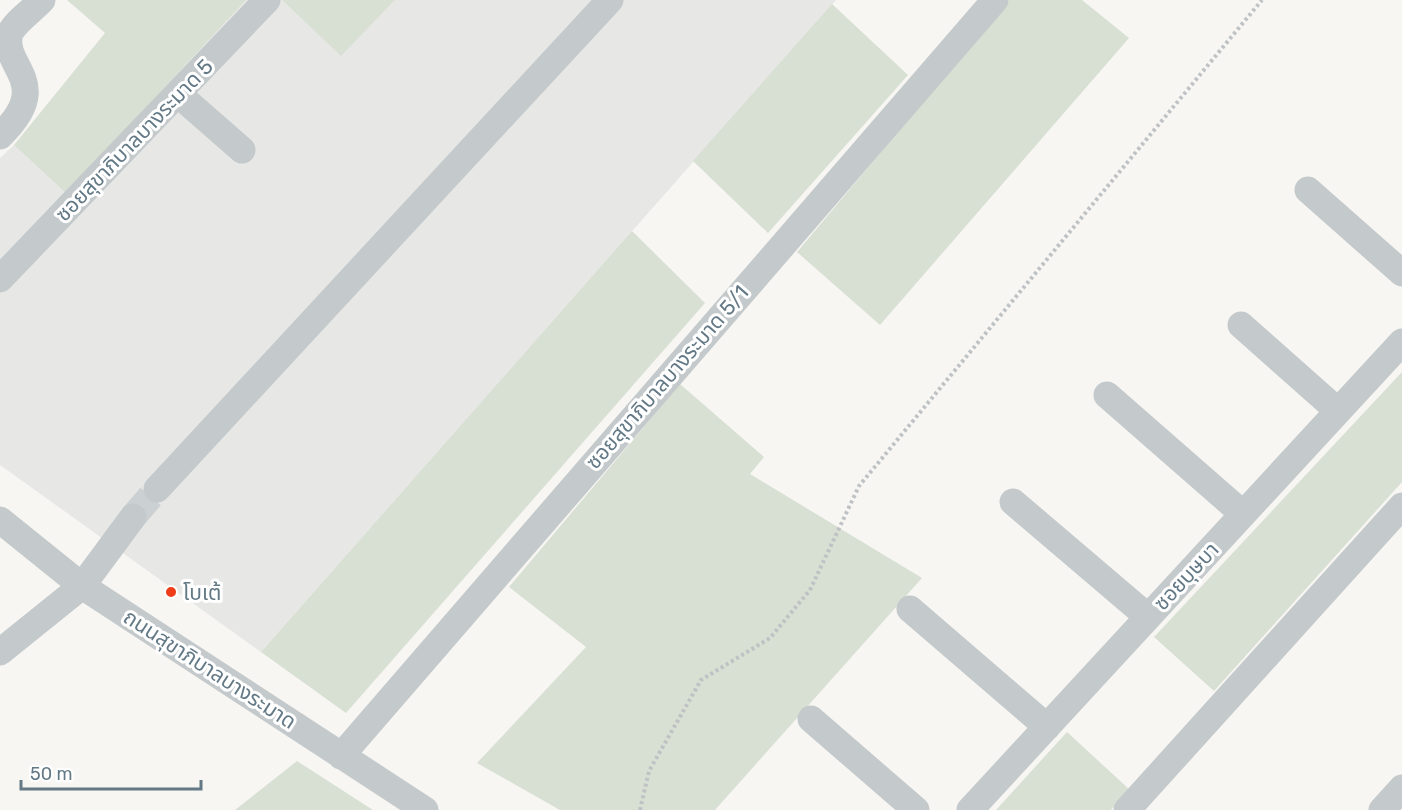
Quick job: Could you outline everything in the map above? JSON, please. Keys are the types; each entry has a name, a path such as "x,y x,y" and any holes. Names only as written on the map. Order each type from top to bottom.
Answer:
{"street":[{"path":"0,136 16,119 23,106 25,92 21,76 8,55 7,44 10,32 42,0"},
{"name":"ซอยสุขาภิบาลบางระมาด 5","path":"0,279 267,0"},
{"path":"157,489 610,0"},
{"name":"ซอยสุขาภิบาลบางระมาด 5/1","path":"341,756 994,0"},
{"path":"178,94 242,150"},
{"path":"1308,190 1402,273"},
{"path":"1241,325 1338,411"},
{"name":"ซอยบุษบา","path":"970,810 1402,342"},
{"path":"1107,395 1243,514"},
{"path":"1013,502 1148,617"},
{"path":"1127,810 1402,506"},
{"path":"0,652 82,586 133,517"},
{"name":"ถนนสุขาภิบาลบางระมาด","path":"0,520 82,586 425,810"},
{"path":"910,609 1047,727"},
{"path":"811,719 916,810"},
{"path":"1382,810 1402,788"}],"path":[{"path":"640,810 649,771 701,680 770,638 810,590 859,486 1262,0"}],"shaded area":[{"path":"67,0 246,0 66,193 14,145 105,33"},
{"path":"246,0 282,0 341,55 395,0 836,0 261,652 0,465 0,158 14,145 66,192"},
{"path":"282,0 395,0 341,56"},
{"path":"1009,0 1082,0 1129,38 880,325 797,252"},
{"path":"832,4 908,75 768,233 693,161"},
{"path":"632,231 705,303 346,713 261,652"},
{"path":"1402,372 1402,482 1214,691 1154,637"},
{"path":"680,384 764,457 750,474 922,578 715,810 560,810 477,763 586,647 509,587"},
{"path":"1067,732 1130,790 1111,810 996,810"},
{"path":"297,761 373,810 235,810"}],"tunnel":[{"path":"133,517 157,489"}],"place":[{"name":"โบเต้","path":"171,592"}]}
